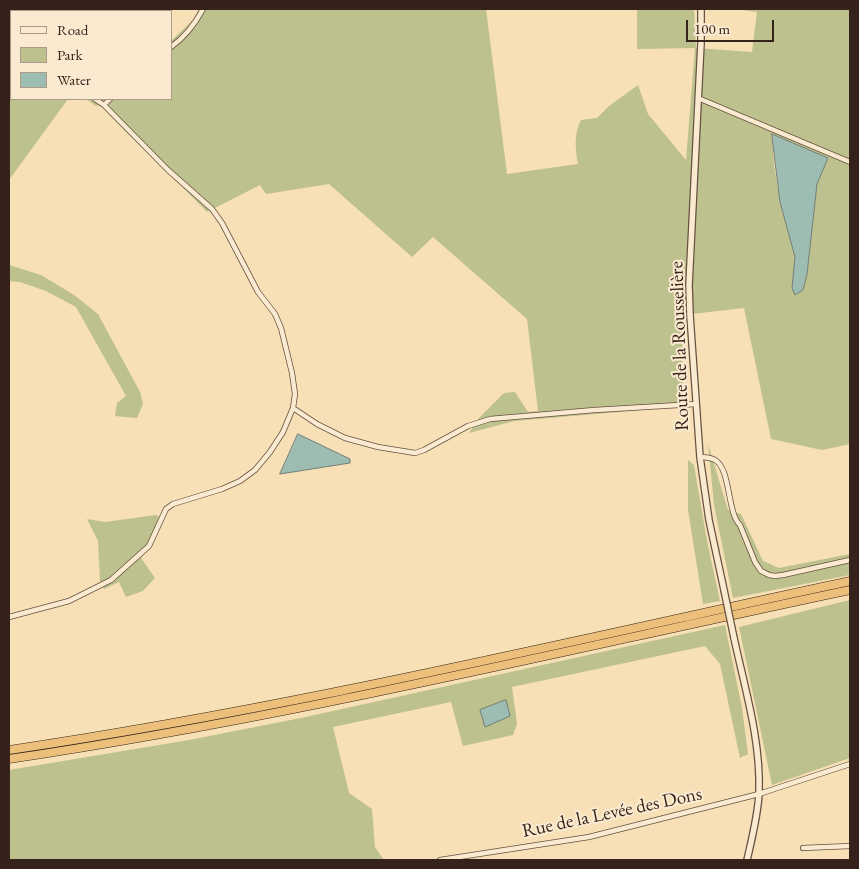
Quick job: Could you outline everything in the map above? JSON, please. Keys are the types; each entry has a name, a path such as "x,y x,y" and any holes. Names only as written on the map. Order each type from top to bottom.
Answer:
{"highway":[{"path":"9,750 153,727 302,698 850,581"},
{"path":"9,758 129,739 274,712 850,590"}],"street":[{"path":"172,46 180,40 196,21 203,9"},
{"name":"Route de la Rousselière","path":"701,9 689,285 700,457 709,520 756,746 759,794 757,816 747,860"},
{"path":"698,98 850,162"},
{"path":"9,617 69,600 111,580 149,546 166,509 173,504 240,481 255,470 283,432 293,408 295,394 292,373 281,328 275,314 258,292 222,223 212,209 168,170 104,105 96,100"},
{"path":"104,105 109,100"},
{"path":"293,408 317,424 345,438 378,447 415,453 468,426 490,419 696,404"},
{"path":"700,457 715,460 720,465 728,487 735,521 740,525 755,562 761,571 775,576 850,560"},
{"name":"Rue de la Levée des Dons","path":"440,860 556,844 589,837 759,794 850,764"},
{"path":"803,848 850,846"}],"green space":[{"path":"199,9 486,9 507,174 578,164 576,141 577,130 581,120 597,118 609,106 638,85 648,114 686,160 695,48 637,49 637,9 698,9 694,10 696,48 752,52 757,12 734,9 850,9 850,444 822,450 771,439 744,308 683,315 684,395 677,407 514,421 469,433 479,418 504,393 515,392 528,412 538,411 527,319 433,237 412,257 329,184 266,194 260,185 207,212 100,105 96,106 87,100 172,100 172,40 193,20","holes":["772,134 828,158 817,184 807,274 803,290 796,295 792,288 795,257 780,202 774,165"]},
{"path":"9,26 10,100 67,100 9,180"},
{"path":"9,265 41,275 74,295 98,314 140,392 143,404 137,418 115,416 117,403 126,396 76,307 46,291 20,282 9,281"},
{"path":"708,444 728,510 741,514 763,561 779,568 850,554 850,575 733,598 714,505"},
{"path":"688,460 694,465 707,541 720,601 703,604 688,510"},
{"path":"156,515 159,517 153,543 141,558 155,578 143,591 126,597 119,582 104,589 100,581 98,541 87,519 105,522"},
{"path":"850,600 850,758 772,785 739,627"},
{"path":"725,625 742,708 748,754 740,758 720,664 705,646 512,687 517,724 513,735 463,746 451,702 333,727 349,793 372,809 375,847 384,860 9,860 9,770 189,740 301,718"}],"water":[{"path":"772,134 828,158 817,184 807,274 803,290 795,295 792,288 795,257 780,202"},
{"path":"298,434 350,459 350,463 280,474"},
{"path":"506,700 510,716 485,727 480,710"}]}
